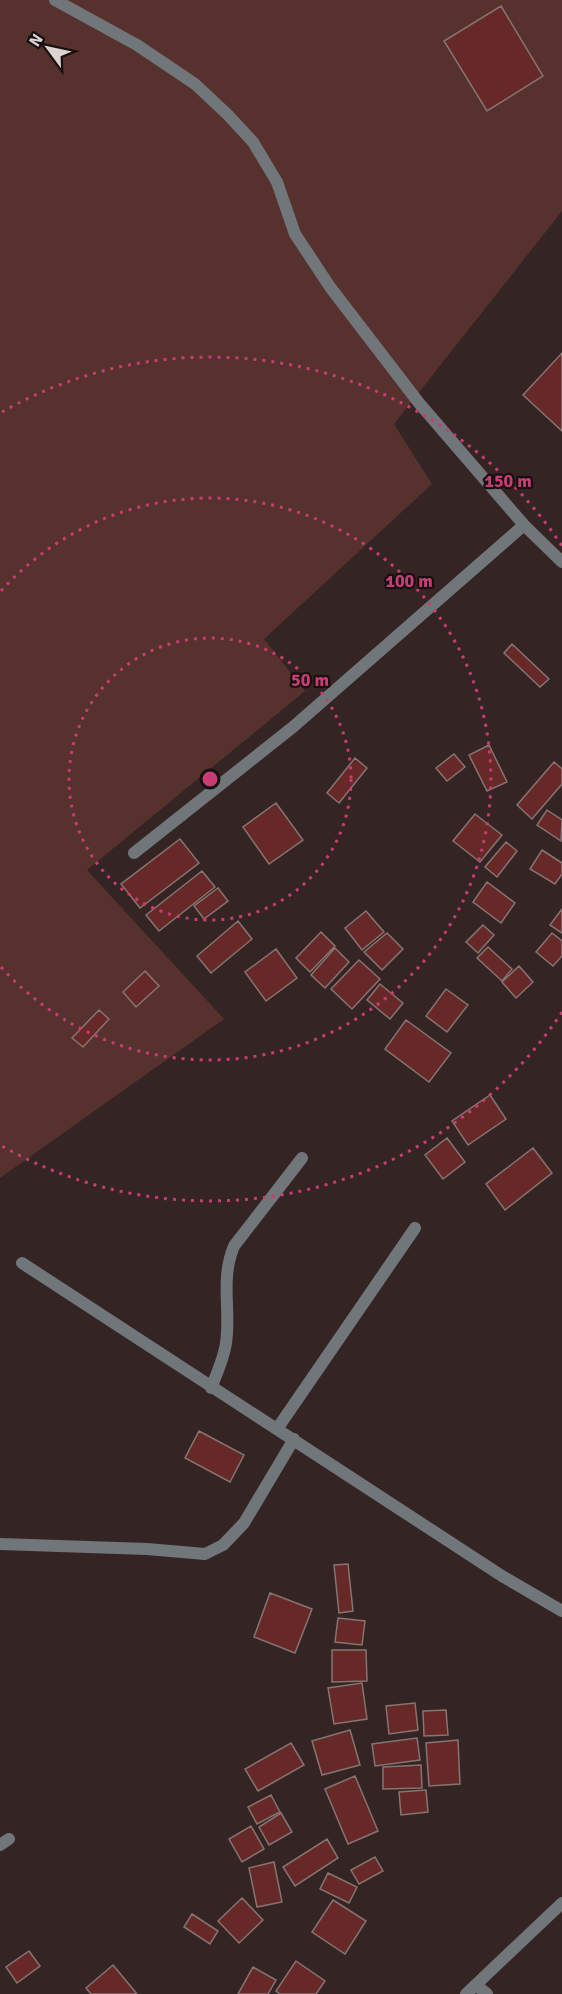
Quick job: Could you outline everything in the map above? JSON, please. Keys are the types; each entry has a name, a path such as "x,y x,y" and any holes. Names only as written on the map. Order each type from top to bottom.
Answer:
{"street":[{"path":"55,0 137,45 195,84 253,142 277,182 295,234 330,288 419,403 524,525 562,562"},
{"path":"134,853 293,726 524,525"},
{"path":"212,1388 226,1343 226,1280 229,1258 234,1246 302,1158"},
{"path":"278,1428 415,1228"},
{"path":"22,1263 502,1576 562,1611"},
{"path":"0,1544 205,1554 223,1545 244,1523 294,1439"},
{"path":"471,1990 562,1904"},
{"path":"471,1990 488,1994"}],"shaded area":[{"path":"0,0 562,0 562,211 394,424 432,484 264,639 305,691 87,870 224,1019 0,1178"}],"building":[{"path":"501,6 543,76 487,111 444,41"},
{"path":"562,353 562,431 523,395"},
{"path":"512,644 549,679 540,687 504,653"},
{"path":"489,745 507,782 487,791 469,755"},
{"path":"454,754 465,767 447,781 436,768"},
{"path":"355,758 367,768 339,803 327,793"},
{"path":"554,762 562,769 562,784 532,819 517,805"},
{"path":"276,803 303,840 269,864 243,827"},
{"path":"547,810 562,820 561,841 537,825"},
{"path":"475,814 502,835 480,862 453,841"},
{"path":"180,839 199,863 140,908 121,884"},
{"path":"506,842 517,851 497,877 485,867"},
{"path":"542,850 562,863 562,874 555,884 530,869"},
{"path":"202,871 215,887 159,931 146,915"},
{"path":"487,882 515,903 501,923 473,902"},
{"path":"218,888 228,901 204,919 194,906"},
{"path":"562,909 562,933 550,925"},
{"path":"366,911 384,932 362,950 345,928"},
{"path":"238,921 252,939 211,973 197,956"},
{"path":"483,925 494,935 478,953 466,942"},
{"path":"321,932 335,946 310,972 296,958"},
{"path":"387,933 403,949 382,970 364,952"},
{"path":"552,933 562,941 562,956 553,966 536,952"},
{"path":"488,947 512,969 502,981 477,958"},
{"path":"335,948 349,962 325,988 311,975"},
{"path":"276,949 297,978 266,1001 245,972"},
{"path":"359,960 380,979 352,1009 331,989"},
{"path":"519,966 533,982 516,998 502,982"},
{"path":"145,971 159,986 136,1007 123,992"},
{"path":"380,984 403,1003 390,1019 367,1000"},
{"path":"446,989 468,1005 447,1032 426,1016"},
{"path":"99,1010 109,1019 83,1047 72,1038"},
{"path":"406,1020 451,1053 429,1082 385,1049"},
{"path":"490,1095 506,1119 468,1145 452,1121"},
{"path":"447,1138 465,1162 443,1179 425,1155"},
{"path":"533,1148 552,1173 505,1210 486,1184"},
{"path":"199,1431 244,1455 230,1482 185,1458"},
{"path":"348,1564 353,1611 339,1613 334,1565"},
{"path":"270,1593 312,1609 295,1653 254,1637"},
{"path":"338,1618 365,1621 362,1645 335,1642"},
{"path":"332,1650 366,1650 367,1681 332,1682"},
{"path":"362,1683 367,1719 334,1724 328,1688"},
{"path":"415,1703 418,1730 389,1734 386,1706"},
{"path":"446,1710 448,1735 424,1736 423,1711"},
{"path":"350,1730 360,1765 322,1775 312,1741"},
{"path":"417,1738 420,1760 375,1766 372,1744"},
{"path":"458,1740 460,1784 429,1786 426,1743"},
{"path":"291,1743 304,1765 258,1791 245,1769"},
{"path":"421,1765 422,1788 383,1789 383,1767"},
{"path":"355,1776 378,1831 348,1844 325,1789"},
{"path":"426,1790 428,1812 401,1815 399,1792"},
{"path":"271,1795 280,1812 257,1824 248,1807"},
{"path":"281,1813 292,1832 269,1845 259,1827"},
{"path":"251,1826 264,1849 242,1862 229,1839"},
{"path":"327,1839 338,1858 295,1886 283,1867"},
{"path":"375,1857 383,1871 359,1884 351,1870"},
{"path":"274,1862 282,1902 257,1907 249,1868"},
{"path":"328,1873 357,1887 349,1903 320,1889"},
{"path":"242,1898 263,1920 239,1943 218,1921"},
{"path":"333,1900 366,1921 345,1954 312,1932"},
{"path":"192,1914 218,1931 210,1944 184,1927"},
{"path":"29,1951 40,1966 17,1983 6,1967"},
{"path":"296,1961 325,1981 316,1994 280,1994 276,1991"},
{"path":"113,1965 137,1994 91,1994 86,1988"},
{"path":"253,1967 276,1980 268,1994 238,1994"}]}
